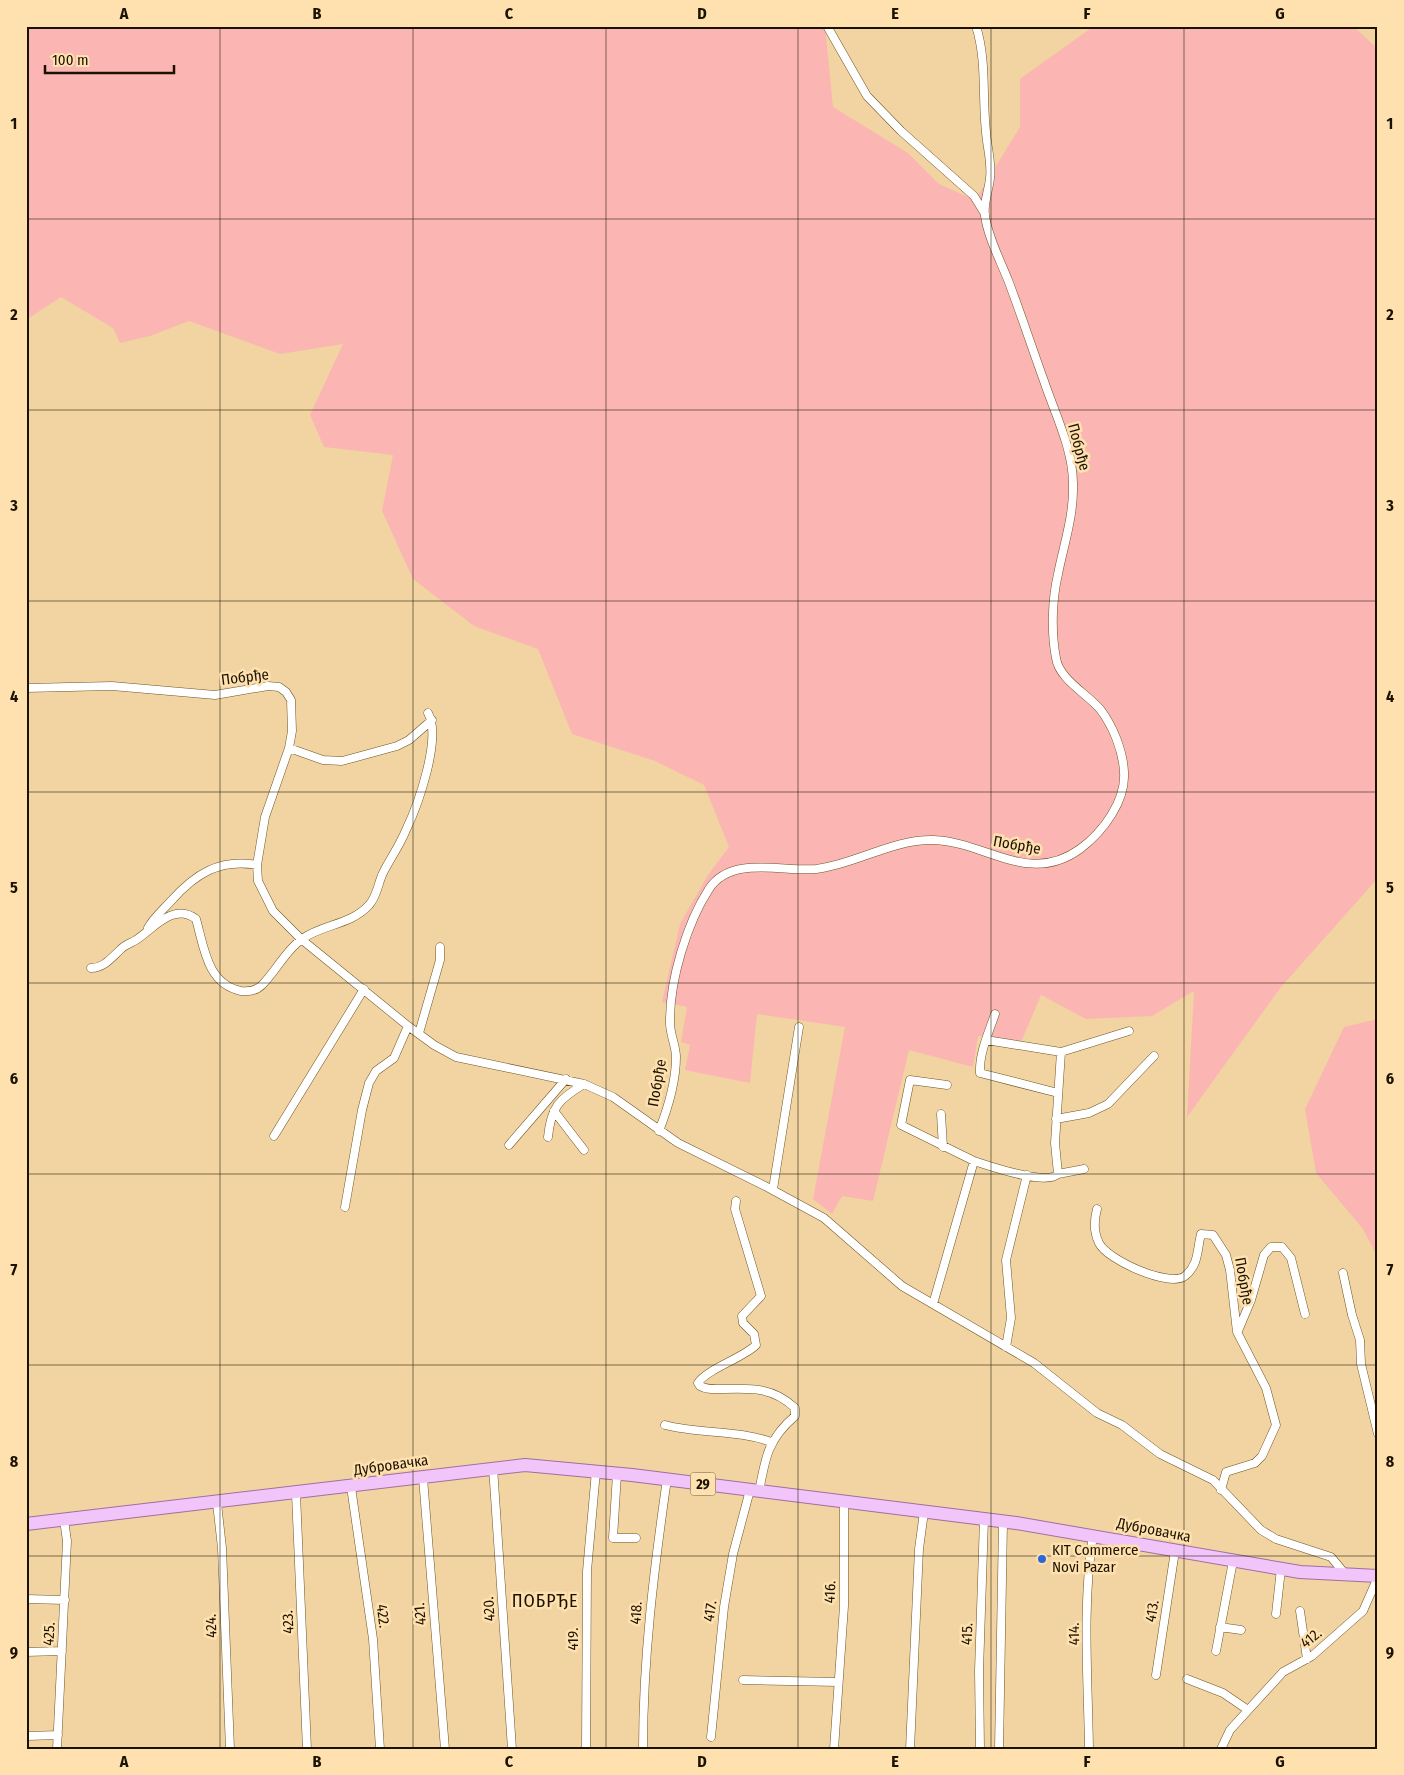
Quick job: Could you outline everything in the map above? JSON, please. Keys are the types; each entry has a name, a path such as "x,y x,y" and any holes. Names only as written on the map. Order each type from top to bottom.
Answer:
{"main road":[{"name":"Дубровачка","path":"26,1524 296,1494 493,1467 525,1465 596,1471 1002,1522 1093,1535 1281,1569 1378,1576"}],"street":[{"name":"Побрђе","path":"659,1131 670,1102 676,1057 669,1024 676,974 693,919 710,887 717,880 738,868 794,869 839,865 898,844 918,840 939,840 1025,863 1050,864 1083,846 1121,800 1124,786 1123,759 1109,723 1100,710 1060,670 1056,660 1054,602 1057,578 1073,506 1074,480 1068,453 1029,333 985,214 974,196 901,131 867,96 826,26"},
{"path":"976,26 983,52 986,129 991,176 985,214"},
{"name":"Побрђе","path":"26,688 112,686 215,695 268,686 279,687 291,700 293,719 288,748 265,818 257,865 258,881 273,911 301,939 408,1026 434,1045 456,1057 584,1084 613,1097 659,1131 824,1218 902,1286 1034,1364 1097,1413 1122,1425 1160,1454 1213,1480 1261,1530 1284,1542 1330,1557 1346,1575"},
{"path":"148,928 178,913 186,912 196,919 209,965 214,974 228,987 247,992 261,986 301,939 349,920 371,903 382,875 406,831 417,804 430,753 430,717 397,746 342,760 323,760 288,748"},
{"path":"91,968 97,968 107,962 121,948 138,939 154,918 192,879 233,863 257,865"},
{"path":"419,1033 440,960 440,947"},
{"path":"274,1136 364,989"},
{"path":"996,1014 979,1064 980,1073 1058,1093"},
{"path":"345,1207 362,1110 369,1083 376,1071 393,1060 408,1026"},
{"path":"773,1190 799,1027"},
{"path":"986,1040 1060,1052 1129,1031"},
{"path":"1058,1174 1055,1143 1060,1052"},
{"path":"1056,1119 1089,1113 1108,1104 1154,1056"},
{"path":"509,1145 566,1079"},
{"path":"947,1085 910,1080 901,1125 974,1161 1027,1175 1050,1178 1058,1174 1084,1169"},
{"path":"548,1137 554,1111 560,1100 584,1084"},
{"path":"554,1111 584,1150"},
{"path":"941,1114 943,1147"},
{"path":"933,1304 974,1161"},
{"path":"1006,1347 1011,1318 1006,1260 1027,1175"},
{"path":"736,1201 735,1208 761,1296 742,1316 743,1323 754,1334 756,1345 705,1376 698,1383 700,1386 710,1389 745,1387 769,1391 781,1396 795,1408 795,1416 780,1430 771,1442 755,1491"},
{"name":"Побрђе","path":"1097,1209 1094,1219 1099,1244 1110,1256 1168,1280 1184,1277 1196,1260 1201,1234 1213,1235 1226,1255 1230,1270 1237,1332 1263,1381 1276,1426 1262,1456 1255,1463 1226,1472 1221,1490"},
{"path":"1237,1332 1251,1300 1264,1255 1271,1247 1282,1247 1287,1250 1291,1258 1305,1314"},
{"path":"1343,1273 1352,1315 1360,1340 1361,1364 1378,1433"},
{"path":"665,1425 682,1429 758,1438 771,1442"},
{"name":"420.","path":"493,1467 512,1749"},
{"name":"419.","path":"586,1749 587,1570 596,1471"},
{"path":"617,1474 613,1538 636,1538"},
{"name":"421.","path":"423,1478 445,1749"},
{"name":"418.","path":"642,1749 650,1598 667,1480"},
{"name":"422.","path":"351,1487 373,1639 380,1749"},
{"name":"417.","path":"711,1738 720,1641 730,1572 755,1491"},
{"name":"423.","path":"296,1494 307,1749"},
{"name":"416.","path":"834,1749 844,1606 844,1502"},
{"name":"424.","path":"217,1503 222,1548 230,1749"},
{"path":"910,1749 919,1549 924,1512"},
{"name":"425.","path":"57,1749 65,1600 66,1541 64,1520"},
{"name":"415.","path":"980,1749 979,1671 984,1520"},
{"path":"999,1749 1002,1522"},
{"name":"414.","path":"1088,1749 1087,1607 1088,1565 1093,1535"},
{"name":"413.","path":"1156,1676 1175,1551"},
{"path":"1216,1651 1233,1561"},
{"path":"1276,1614 1281,1569"},
{"name":"412.","path":"1221,1749 1230,1730 1283,1672 1307,1659 1364,1611 1378,1576"},
{"path":"26,1600 65,1600"},
{"path":"1300,1611 1307,1659"},
{"path":"1220,1627 1241,1630"},
{"path":"26,1652 62,1651"},
{"path":"1187,1679 1222,1693 1248,1710"},
{"path":"743,1680 838,1682"},
{"path":"28,1736 58,1735"}],"shaded area":[{"path":"26,26 825,26 833,107 908,153 939,184 975,200 1020,127 1020,79 1094,26 1353,26 1378,49 1378,878 1281,987 1187,1117 1194,991 1152,1016 1086,1019 1041,995 1021,1042 978,1036 973,1067 909,1050 873,1201 842,1196 832,1214 813,1199 845,1027 757,1014 750,1083 685,1070 690,1045 681,1042 687,1007 662,1002 680,924 708,875 729,847 704,785 655,761 572,734 538,649 474,626 413,579 382,511 393,455 324,447 310,415 343,344 280,354 189,321 150,336 120,343 113,328 61,297 26,320"},
{"path":"1378,1019 1378,1258 1363,1229 1316,1173 1305,1109 1344,1027"}],"place":[{"name":"KIT Commerce Novi Pazar","path":"1042,1559"}],"district":[{"name":"ПОБРЂЕ","path":"545,1601"}]}
